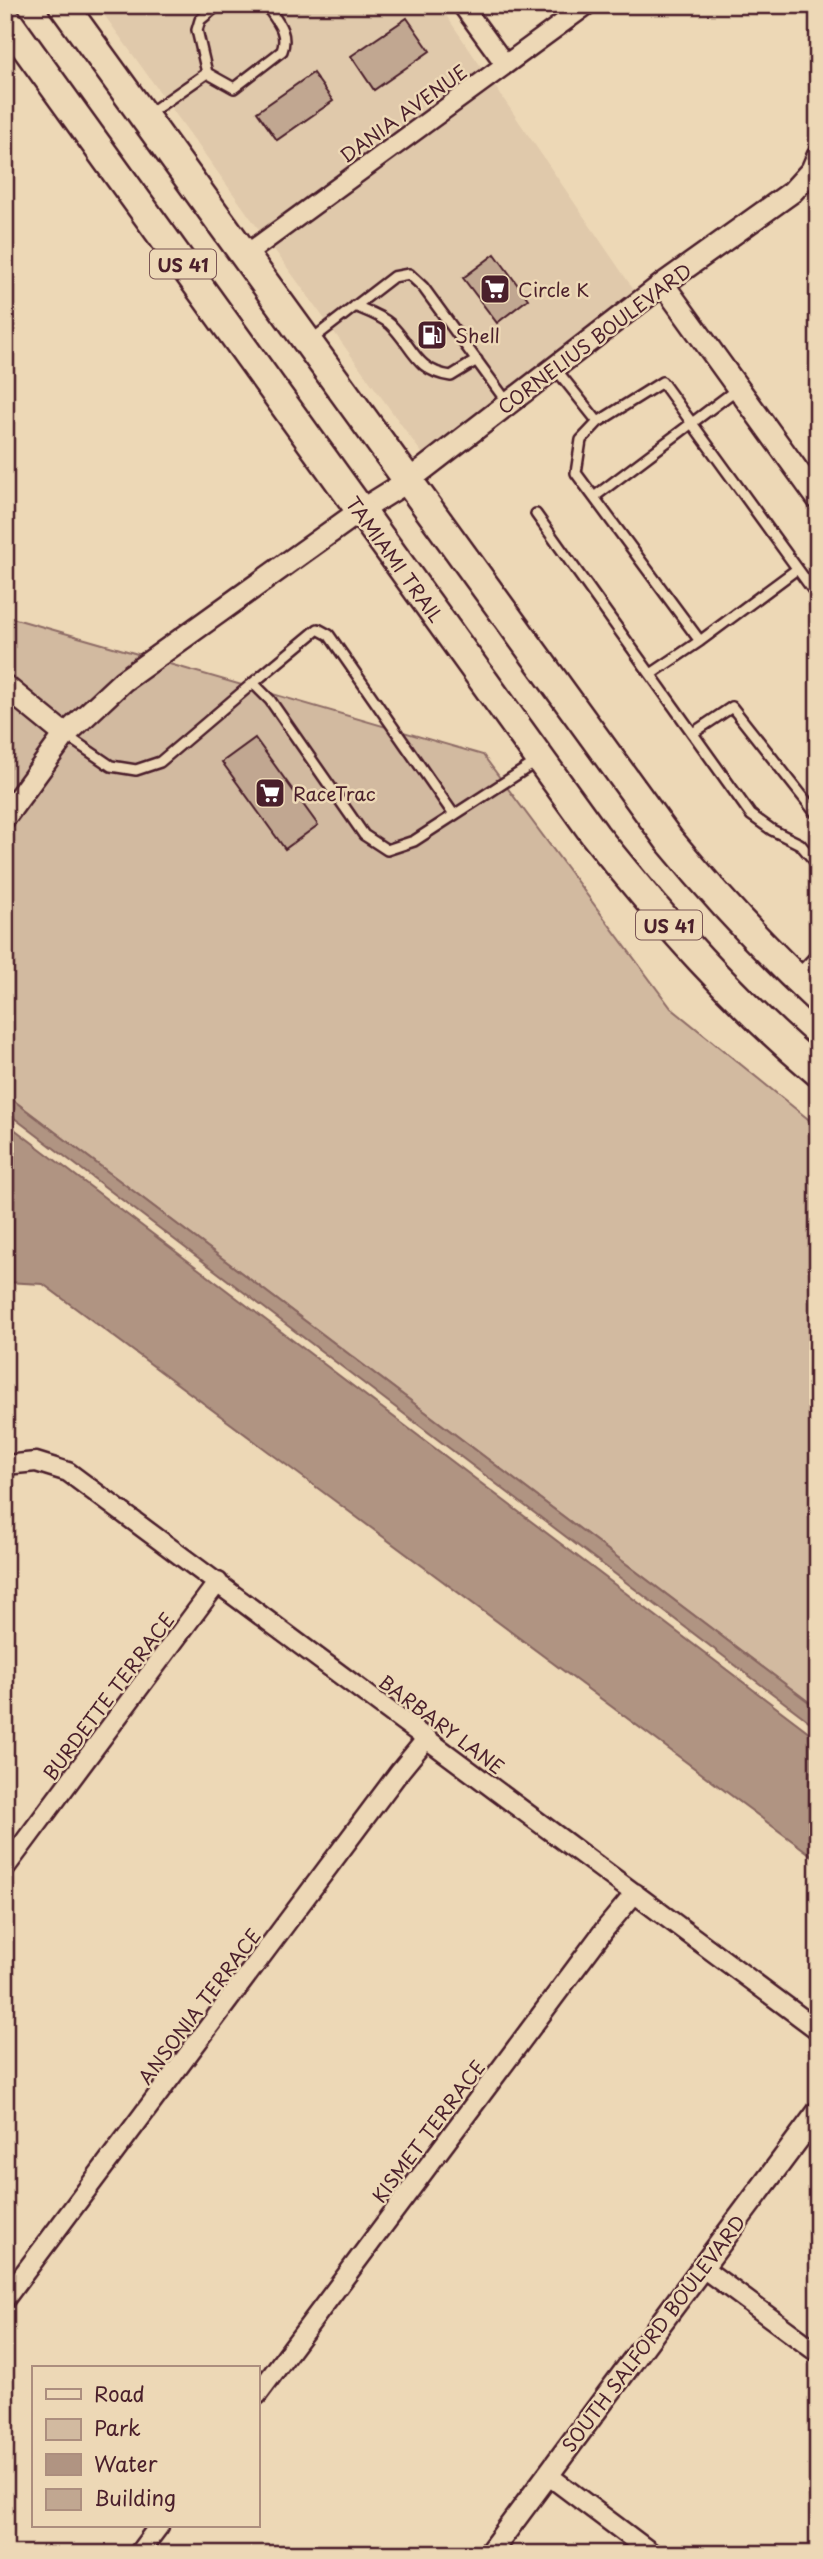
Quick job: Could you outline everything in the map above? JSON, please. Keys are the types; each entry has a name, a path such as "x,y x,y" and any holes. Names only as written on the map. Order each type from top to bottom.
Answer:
{"main road":[{"name":"US 41","path":"63,5 669,840 718,900 818,999"},
{"name":"TAMIAMI TRAIL","path":"5,18 595,835 684,943 784,1044 818,1072"}],"street":[{"path":"462,5 505,64"},
{"name":"DANIA AVENUE","path":"244,256 587,5"},
{"name":"CORNELIUS BOULEVARD","path":"5,817 65,734 123,681 360,510 408,481 663,284 792,192 812,170 818,156"},
{"path":"663,284 818,499"},
{"path":"5,686 65,734"},
{"name":"BARBARY LANE","path":"5,1465 36,1462 53,1465 68,1472 818,2030"},
{"name":"BURDETTE TERRACE","path":"5,1868 218,1582"},
{"name":"ANSONIA TERRACE","path":"5,2299 427,1738"},
{"name":"KISMET TERRACE","path":"259,2392 635,1893"},
{"name":"SOUTH SALFORD BOULEVARD","path":"489,2554 818,2112"},
{"path":"703,2268 818,2353"},
{"path":"548,2474 653,2554"},
{"path":"138,2554 158,2528"}],"lane":[{"path":"218,5 200,19 197,30 207,73 234,88 282,51 284,32 266,5"},
{"path":"144,117 207,73"},
{"path":"308,342 393,277 409,274 423,287 508,404"},
{"path":"355,306 378,315 390,324 424,367 437,374 451,376 477,360"},
{"path":"555,368 598,422"},
{"path":"700,641 576,473 581,440 598,422 662,382 818,597"},
{"path":"594,497 738,388"},
{"path":"536,514 751,815 772,830 800,844 818,865"},
{"path":"651,674 797,569"},
{"path":"65,734 111,766 136,770 160,762 317,629 329,635 454,815"},
{"path":"253,683 270,700 364,835 387,850 414,841 540,759"},
{"path":"693,733 732,707 818,816"},
{"path":"795,978 818,953"}],"shaded area":[{"path":"97,5 439,5 482,68 260,231"},
{"path":"494,85 636,293 424,456 273,248"}],"green space":[{"path":"5,616 141,655 117,673 65,721 5,673"},
{"path":"166,663 483,755 671,1008 818,1127 818,1709 5,1094 5,834 72,742 128,690"},
{"path":"5,700 51,737 5,800"}],"water":[{"path":"5,1094 818,1709 818,1728 5,1111"},
{"path":"5,1122 818,1739 818,1860 43,1284 5,1282"}],"building":[{"path":"407,18 430,51 374,90 351,56"},
{"path":"313,73 333,101 277,140 257,112"},
{"path":"495,254 528,299 497,323 463,278"},
{"name":"RaceTrac","path":"255,738 318,825 285,849 222,762"}],"place":[{"name":"Circle K","path":"495,289"},
{"name":"Shell","path":"432,335"},
{"name":"RaceTrac","path":"270,793"}]}
